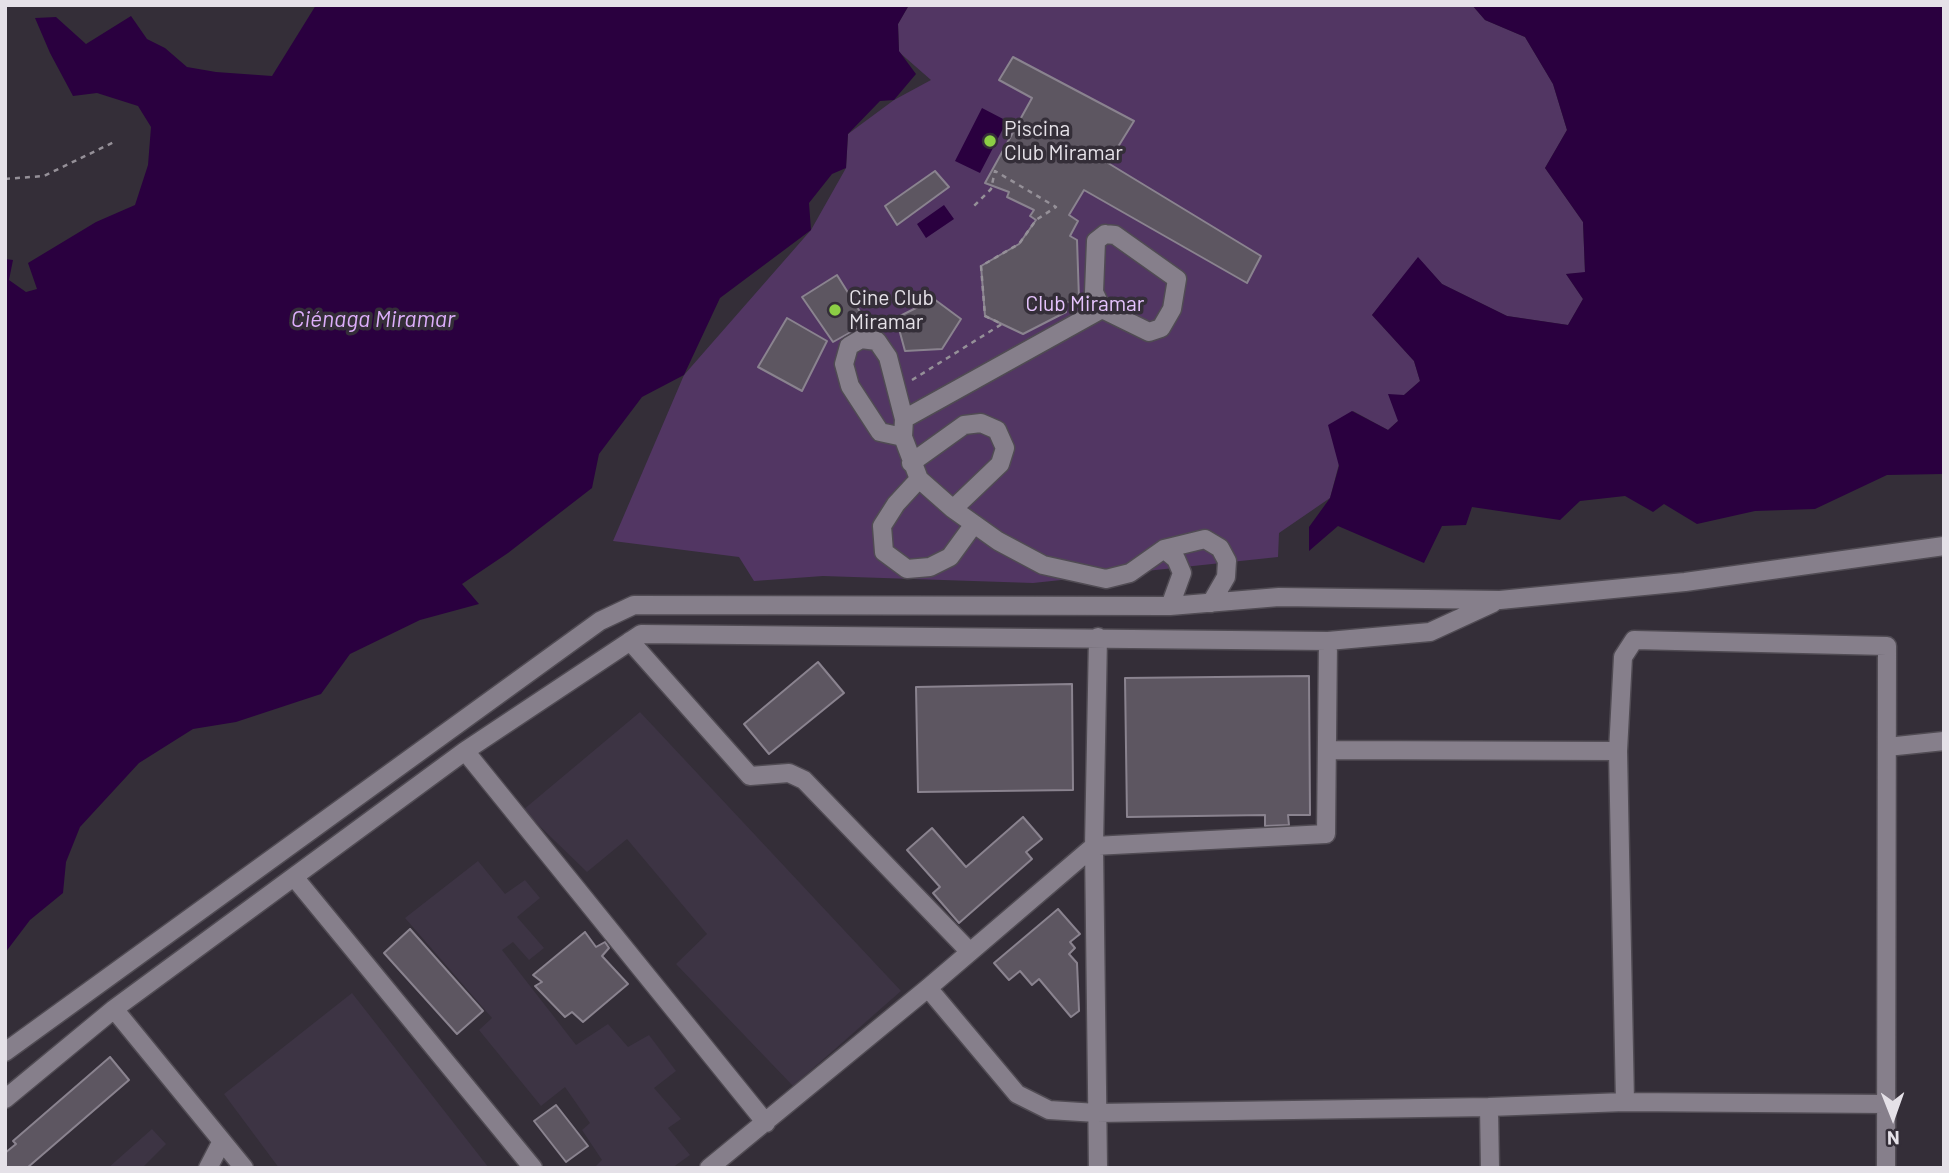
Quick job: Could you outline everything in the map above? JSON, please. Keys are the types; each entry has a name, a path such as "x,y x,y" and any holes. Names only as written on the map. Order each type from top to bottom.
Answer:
{"street":[{"path":"1105,234 1115,235 1177,279 1172,309 1161,328 1149,332 1102,309 1094,292 1096,242 1105,234"},
{"path":"1102,309 904,428 880,432 850,386 844,364 849,346 862,339 877,341 888,357 904,428 915,471 953,509 974,524 1043,565 1106,579 1129,573 1164,549 1205,539 1220,548 1227,561 1226,577 1211,603"},
{"path":"953,509 1000,464 1005,448 997,430 981,423 964,425 915,471 882,526 884,552 907,569 930,567 950,556 974,524"},
{"path":"5,1052 600,621 634,605 1170,606 1279,597 1500,600 1685,582 1944,546"},
{"path":"1164,549 1175,559 1182,573 1170,606"},
{"path":"5,1099 114,1009 465,751 641,634 1328,641 1430,632 1500,600"},
{"path":"1098,637 1094,846 1098,1168"},
{"path":"1625,1102 1618,751 1623,657 1634,640 1887,646 1886,1168"},
{"path":"630,641 750,776 789,773 804,780 970,952"},
{"path":"709,1168 928,988 1094,846 1326,834 1328,641"},
{"path":"1887,747 1944,741"},
{"path":"1327,750 1618,751"},
{"path":"465,751 766,1123"},
{"path":"294,877 533,1168"},
{"path":"928,988 1017,1094 1049,1110 1097,1113 1489,1107 1625,1102 1886,1104"},
{"path":"114,1009 244,1168"},
{"path":"1489,1107 1490,1168"},
{"path":"208,1168 222,1142"}],"path":[{"path":"5,179 44,176 116,141"},
{"path":"926,369 1002,324 985,316 981,266 1019,244 1036,220 1056,207 995,171 991,189 973,207"}],"shaded area":[{"path":"640,712 901,991 793,1086 676,964 707,934 627,839 587,872 523,810"},
{"path":"478,861 505,894 525,880 540,898 517,917 544,948 529,960 513,942 502,950 576,1045 608,1024 628,1047 649,1035 676,1071 654,1088 681,1119 668,1128 690,1155 672,1168 594,1168 602,1160 582,1130 590,1123 565,1087 541,1106 479,1030 492,1018 405,918"},
{"path":"352,993 489,1168 279,1168 224,1094"},
{"path":"152,1129 166,1144 142,1168 108,1168"}],"green space":[{"name":"Club Miramar","path":"909,5 1472,5 1485,20 1525,37 1553,84 1567,130 1545,168 1583,222 1585,273 1566,274 1583,299 1568,325 1507,316 1442,284 1418,258 1372,315 1414,361 1420,381 1404,395 1398,421 1388,430 1353,411 1330,498 1279,533 1278,557 1033,583 823,576 754,581 739,557 613,541 684,375 811,230 846,168 848,134 894,100 931,80 899,52 898,24"}],"water":[{"name":"Ciénaga Miramar","path":"316,5 909,5 898,24 899,51 916,74 894,100 880,101 848,134 846,168 832,174 809,203 811,230 720,298 684,375 642,397 599,454 592,488 508,553 462,584 479,604 420,620 350,654 321,694 236,722 193,729 139,763 80,827 66,862 63,893 30,920 5,953 5,259 13,260 9,280 26,292 37,289 28,263 96,222 135,205 148,165 151,127 138,106 97,93 73,96 35,18 56,17 86,44 131,16 147,39 165,48 187,67 272,76"},
{"path":"1472,5 1944,5 1944,474 1887,475 1815,509 1755,511 1697,524 1664,504 1653,512 1625,496 1580,501 1560,520 1472,507 1466,525 1442,526 1424,563 1338,526 1309,551 1309,527 1330,498 1339,466 1328,425 1352,411 1388,430 1398,421 1388,394 1404,395 1420,381 1414,361 1372,315 1418,257 1442,284 1507,316 1568,325 1583,299 1566,274 1585,272 1583,222 1545,168 1567,130 1553,84 1525,37 1485,20"},
{"path":"982,108 1007,121 980,173 955,161"},
{"path":"944,205 954,219 926,238 917,224"}],"building":[{"path":"1013,57 1134,121 1108,163 1261,256 1247,283 1084,190 1069,215 1078,221 1070,236 1077,240 1079,299 1065,303 1066,312 1023,334 985,316 981,266 1019,244 1036,220 1030,216 1034,210 1007,197 1009,192 985,183 1032,98 999,80"},
{"path":"935,171 949,187 897,225 885,206"},
{"name":"Cine Club Miramar","path":"837,275 867,323 833,342 802,297"},
{"path":"934,299 961,319 942,349 905,351 896,318"},
{"path":"787,318 827,341 802,391 758,367"},
{"path":"818,662 844,693 769,754 744,724"},
{"path":"1309,676 1310,815 1288,815 1289,825 1265,826 1265,815 1127,817 1125,678"},
{"path":"1072,684 1073,790 918,792 916,687"},
{"path":"1023,817 1042,839 1026,852 1032,859 959,923 933,893 940,887 907,850 932,828 966,867"},
{"path":"1058,909 1080,934 1070,942 1075,948 1069,954 1077,963 1079,1011 1071,1017 1039,979 1032,985 1020,971 1009,980 994,963"},
{"path":"410,929 483,1011 457,1034 384,953"},
{"path":"585,932 596,947 605,942 609,948 602,956 628,984 583,1022 572,1012 565,1017 535,986 542,982 533,975"},
{"path":"110,1057 129,1080 27,1168 5,1168 5,1153 16,1144 13,1141"},
{"path":"556,1105 588,1146 566,1162 534,1121"}],"place":[{"name":"Piscina Club Miramar","path":"990,141"},
{"name":"Cine Club Miramar","path":"835,310"}]}
